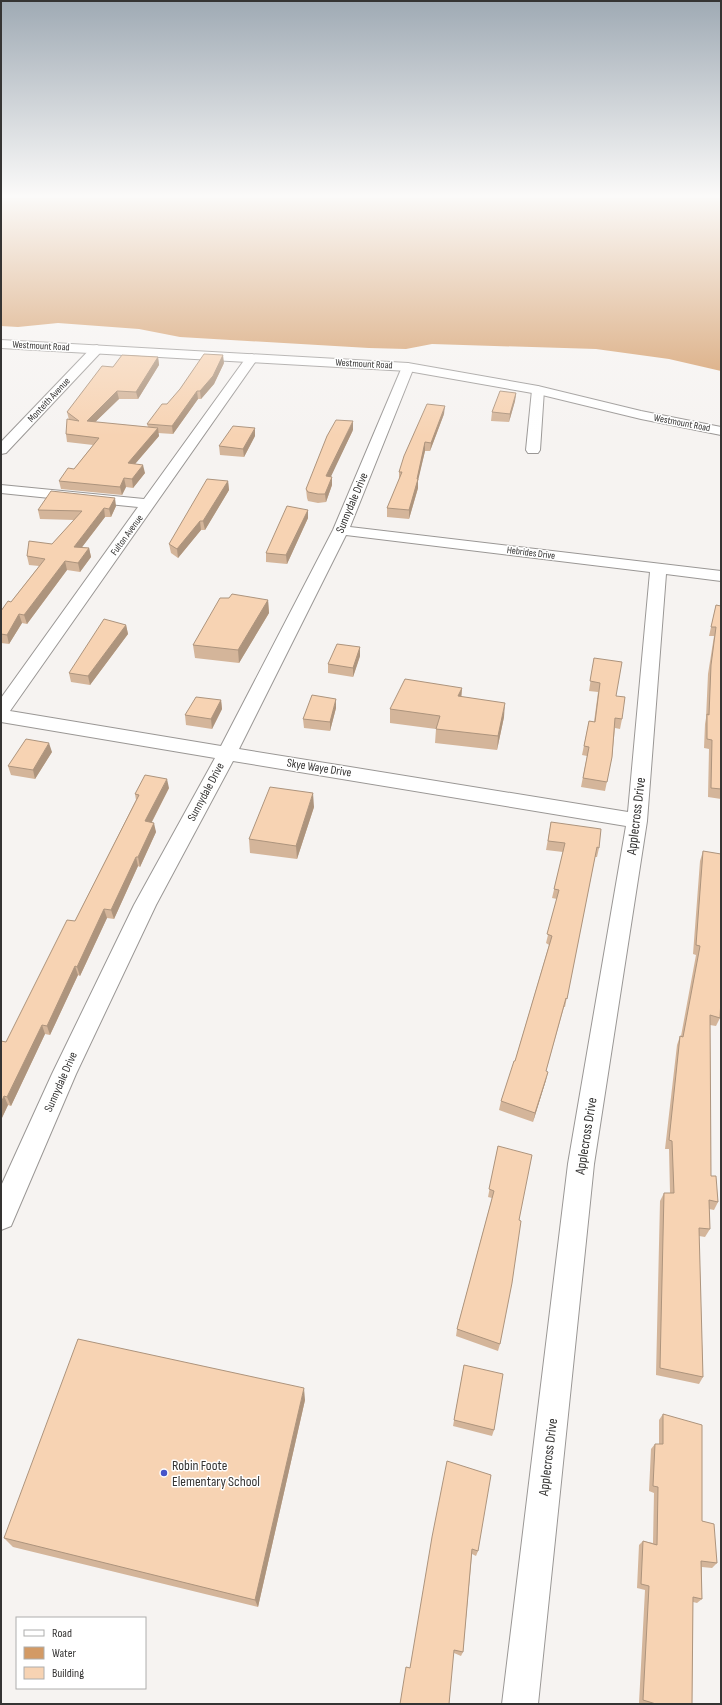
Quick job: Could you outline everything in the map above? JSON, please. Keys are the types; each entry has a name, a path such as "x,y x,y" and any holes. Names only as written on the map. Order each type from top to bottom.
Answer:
{"main road":[{"name":"Westmount Road","path":"1,344 408,367 538,390 700,428 721,430"}],"street":[{"name":"Monteith Avenue","path":"1,450 97,349"},
{"name":"Fulton Avenue","path":"1,711 252,358"},
{"name":"Sunnydale Drive","path":"1,1217 64,1074 145,905 227,753 341,530 408,367"},
{"path":"533,450 538,390"},
{"path":"1,489 148,504"},
{"name":"Hebrides Drive","path":"341,530 721,576"},
{"name":"Applecross Drive","path":"520,1704 581,1164 637,822 658,569"},
{"name":"Skye Waye Drive","path":"1,716 637,822"}],"water":[{"path":"1,278 721,278 721,371 669,359 596,349 432,344 406,349 369,348 180,337 139,329 58,323 18,327 1,326"}],"building":[{"path":"204,354 223,355 213,376 200,391 197,391 172,426 147,424 162,404 167,404 180,389"},
{"path":"122,355 158,357 136,392 117,391 87,421 158,428 128,463 143,465 132,479 124,478 120,487 59,481 68,468 74,469 99,438 66,434 67,419 79,421 67,412 102,366 113,367"},
{"path":"500,391 516,393 510,414 492,412"},
{"path":"427,404 445,406 431,443 425,442 418,479 409,510 387,508 402,472 399,472 404,456"},
{"path":"336,420 353,421 326,476 332,477 325,494 308,492 306,489 327,436"},
{"path":"233,426 255,428 243,449 219,446"},
{"path":"207,479 228,481 203,521 200,521 177,549 169,544"},
{"path":"51,491 115,498 109,509 104,508 74,547 89,548 78,563 65,561 24,615 19,614 7,635 1,634 1,611 8,601 11,602 45,559 27,556 29,541 52,544 82,511 38,510"},
{"path":"287,506 308,510 286,555 266,553"},
{"path":"232,594 268,600 238,650 193,645 220,598 229,598"},
{"path":"716,605 721,606 721,789 711,788 712,740 707,739 707,714 709,715 711,665 716,627 711,627"},
{"path":"104,619 126,625 88,676 69,673"},
{"path":"337,644 360,647 353,668 328,664"},
{"path":"594,658 622,662 616,696 625,697 622,719 615,718 612,757 607,782 583,778 589,747 584,746 589,721 595,722 600,683 590,681"},
{"path":"405,679 462,688 458,696 505,703 498,736 436,729 440,716 390,709"},
{"path":"312,695 336,699 330,722 303,719"},
{"path":"196,697 221,700 211,719 185,715"},
{"path":"26,739 49,743 33,770 8,766"},
{"path":"145,775 167,779 145,821 154,823 111,910 104,909 47,1026 42,1025 7,1097 4,1096 1,1103 1,1041 6,1042 67,920 75,921 139,795 135,794"},
{"path":"270,787 313,793 296,846 249,839"},
{"path":"551,822 601,829 599,848 597,847 567,999 566,998 546,1071 548,1072 535,1113 501,1101 515,1061 552,936 547,934 559,890 554,889 565,843 548,841"},
{"path":"703,851 721,854 721,998 720,1018 710,1015 711,1176 716,1176 718,1202 709,1200 710,1229 699,1228 703,1377 660,1368 664,1193 674,1193 672,1141 669,1140 680,1036 683,1037 700,946 696,945"},
{"path":"498,1146 532,1155 519,1220 521,1221 512,1283 500,1344 457,1329 494,1191 489,1189"},
{"name":"Robin Foote Elementary School","path":"78,1339 304,1388 255,1600 4,1538"},
{"path":"464,1365 503,1374 494,1430 454,1420"},
{"path":"663,1414 702,1425 702,1521 714,1524 717,1563 701,1561 702,1599 693,1597 692,1704 656,1704 643,1700 649,1586 641,1584 643,1541 657,1545 658,1487 653,1486 655,1444 663,1444"},
{"path":"447,1461 491,1475 478,1551 472,1549 463,1652 454,1650 449,1704 400,1704 406,1667 410,1668 432,1537"}],"place":[{"name":"Robin Foote Elementary School","path":"164,1473"}]}
